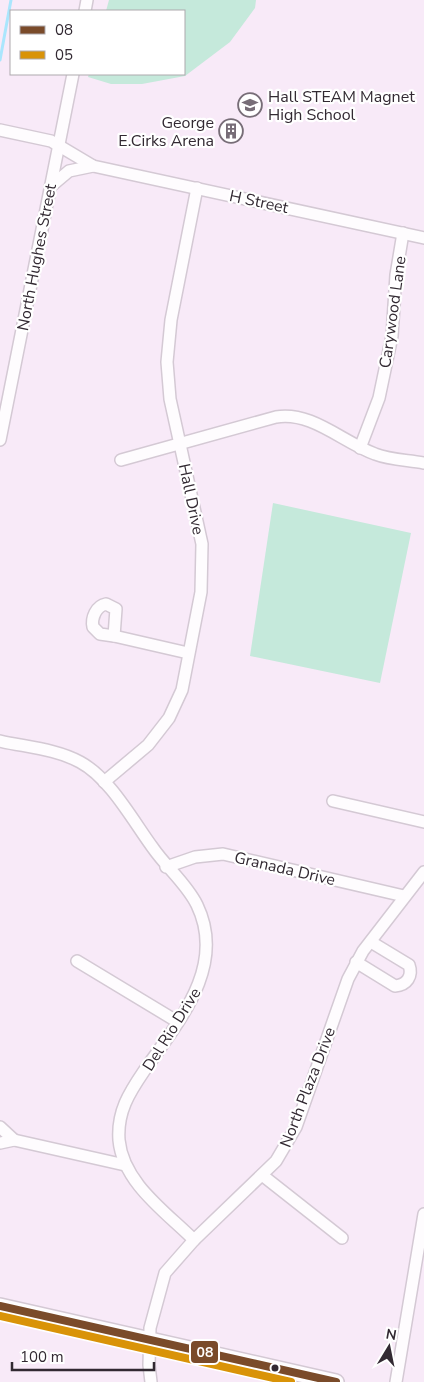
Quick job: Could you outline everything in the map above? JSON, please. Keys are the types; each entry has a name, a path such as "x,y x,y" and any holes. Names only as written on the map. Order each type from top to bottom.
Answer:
{"main road":[{"path":"0,1306 336,1382"}],"street":[{"name":"North Hughes Street","path":"1,434 73,75"},
{"name":"H Street","path":"0,130 44,138 93,166 424,238"},
{"name":"H Street","path":"50,187 69,171 93,166"},
{"name":"Hall Drive","path":"104,782 148,745 165,726 182,690 201,592 203,558 168,388 167,362 171,320 197,188"},
{"name":"Carywood Lane","path":"360,448 379,398 392,336 396,275 403,233"},
{"path":"121,460 180,442 276,417 293,415 306,419 360,448 383,457 424,463"},
{"path":"114,636 188,653"},
{"name":"Del Rio Drive","path":"0,741 71,758 90,768 104,782 166,868 190,893 197,905 206,932 207,946 206,960 199,987 125,1101 121,1113 119,1139 124,1165 142,1189 194,1240"},
{"path":"333,801 424,822"},
{"name":"Granada Drive","path":"166,868 195,857 223,854 404,896"},
{"name":"North Plaza Drive","path":"151,1382 148,1365 149,1340 155,1307 166,1273 194,1240 276,1161 291,1138 342,993 356,962 424,872"},
{"path":"356,962 395,986 405,983 411,975 409,965 371,942"},
{"path":"77,961 178,1022"},
{"path":"0,1127 14,1140"},
{"path":"0,1143 14,1140 124,1165"},
{"path":"262,1175 342,1238"},
{"path":"396,1382 424,1214"}],"green space":[{"path":"109,0 256,0 255,8 230,42 185,76 142,84 111,84 88,77 89,75 185,75 185,10 106,10"},
{"path":"273,503 411,533 380,683 250,656"}],"waterway":[{"path":"0,60 11,0"}],"transit line":[{"name":"08","path":"0,1306 336,1382"},
{"name":"05","path":"0,1316 291,1382"}],"place":[{"name":"Hall STEAM Magnet High School","path":"250,105"},
{"name":"George E.Cirks Arena","path":"231,131"}]}
